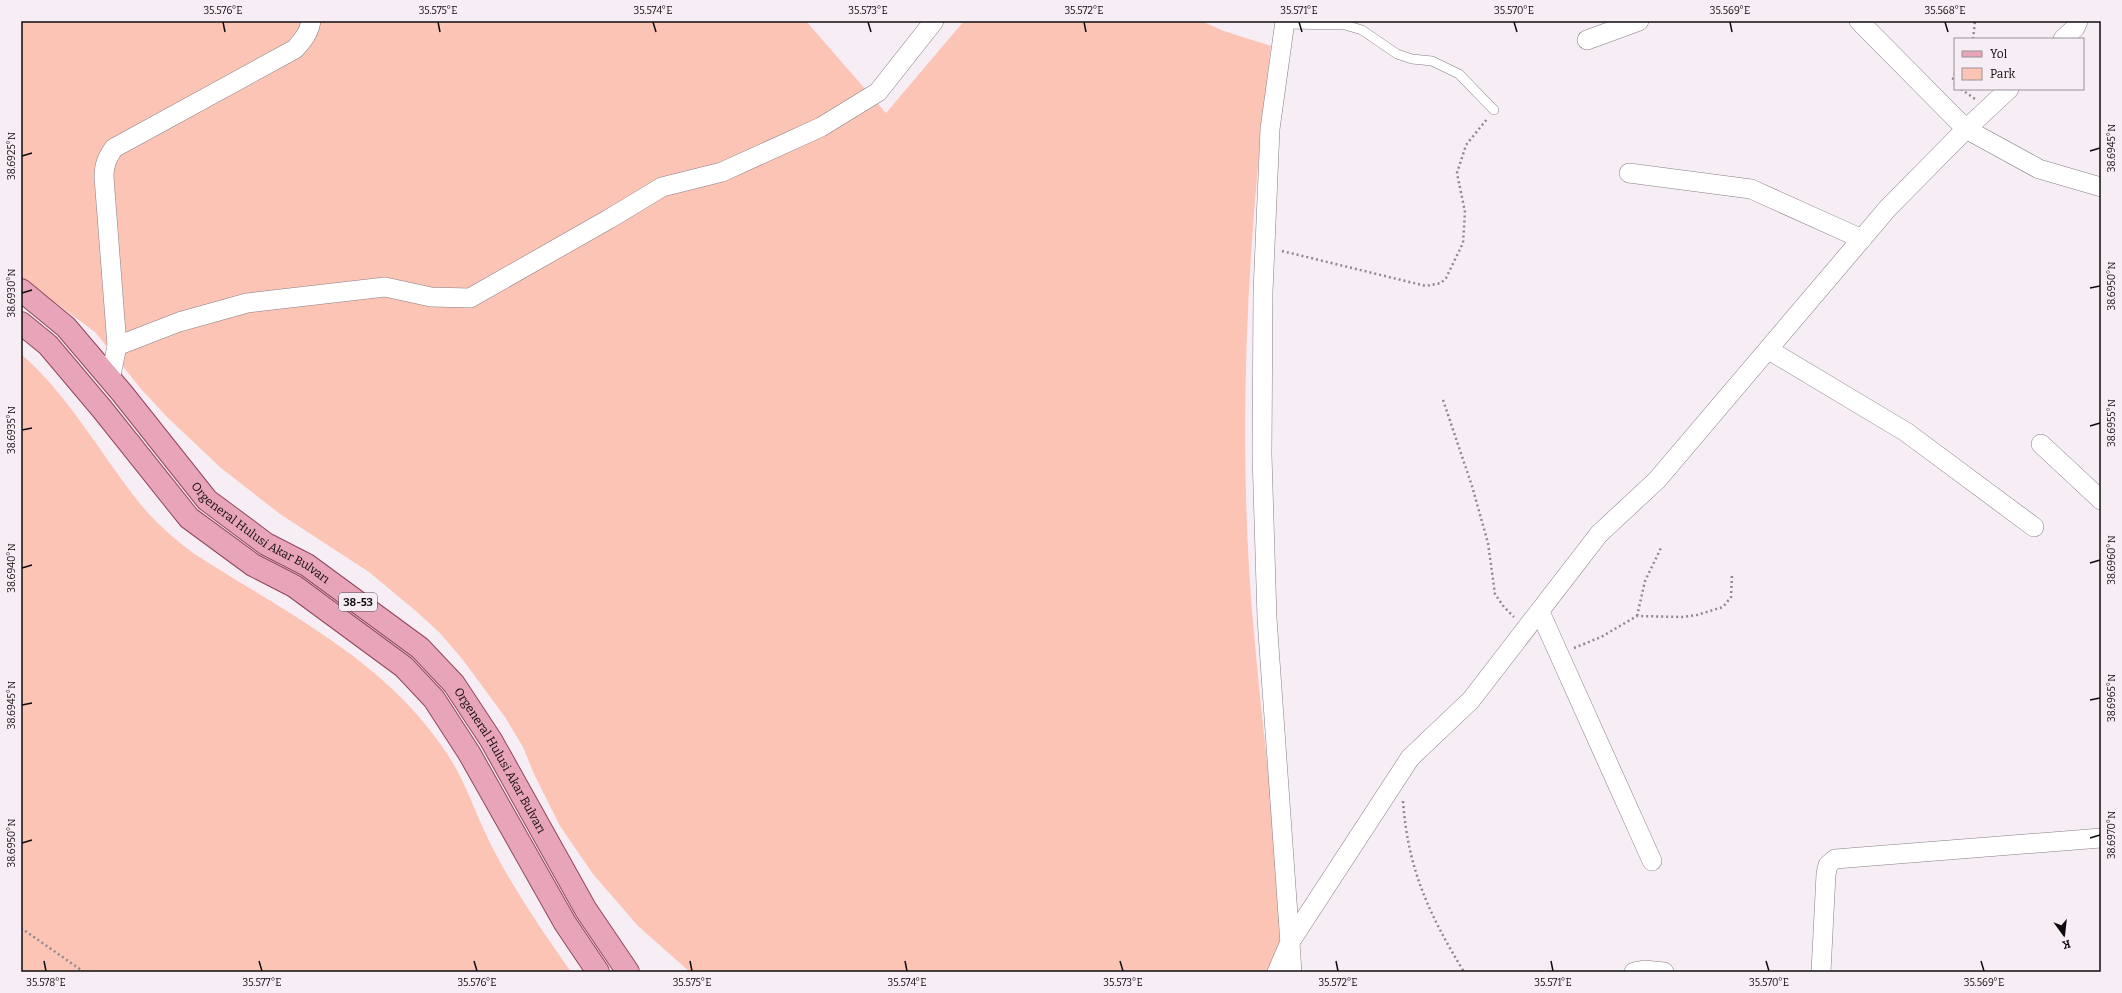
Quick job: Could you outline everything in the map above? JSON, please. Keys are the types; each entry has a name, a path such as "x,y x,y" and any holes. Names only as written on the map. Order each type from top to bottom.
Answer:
{"main road":[{"name":"Orgeneral Hulusi Akar Bulvarı","path":"21,290 66,327 207,500 266,544 307,565 420,648 454,684 491,740 586,910 628,972"},
{"name":"Orgeneral Hulusi Akar Bulvarı","path":"21,323 48,345 102,409 189,518 253,565 294,586 404,667 434,699 469,753 565,923 598,972"}],"street":[{"path":"110,380 117,346 104,177 104,167 108,157 114,148 295,48 304,40 310,29 311,21"},
{"path":"117,346 179,322 247,303 384,287 431,297 470,298 662,187 722,172 821,127 878,92 934,21"},
{"path":"1587,40 1639,21"},
{"path":"1859,21 1966,129 2039,168 2101,187"},
{"path":"2064,38 2075,28 2078,21"},
{"path":"1285,23 1270,129 1263,292 1262,455 1267,618 1292,972"},
{"path":"1277,972 1290,942 1410,758 1471,700 1535,619 1599,534 1657,480 1769,350 1888,208 1966,129 2008,90"},
{"path":"1629,173 1751,188 1862,239"},
{"path":"1769,350 1906,432 2034,527"},
{"path":"2041,444 2101,500"},
{"path":"1535,619 1559,655 1652,861"},
{"path":"1821,972 1826,874 1828,865 1835,859 2101,838"},
{"path":"1634,972 1644,970 1664,972"}],"lane":[{"path":"1285,23 1345,25 1362,30 1397,54 1412,59 1432,61 1459,74 1494,110"}],"path":[{"path":"1973,38 1975,21"},
{"path":"1265,247 1426,286 1441,283 1450,271 1463,243 1465,212 1457,173 1466,145 1494,110"},
{"path":"1443,400 1472,486 1488,543 1495,594 1511,615 1535,619"},
{"path":"1637,616 1645,581 1661,548"},
{"path":"1559,655 1600,637 1637,616 1682,617 1723,607 1731,597 1732,574"},
{"path":"1402,771 1404,816 1411,854 1419,885 1438,930 1464,972"},
{"path":"21,928 84,972"}],"green space":[{"path":"21,21 806,21 886,113 964,21 1201,21 1224,31 1271,46 1256,186 1251,257 1247,327 1245,469 1252,610 1256,655 1290,972 690,972 638,926 593,874 560,826 534,774 523,747 505,717 463,660 440,633 369,572 280,514 221,468 167,417 142,390 95,332 21,277"},
{"path":"21,354 57,391 132,493 148,513 164,529 193,553 343,648 397,693 420,718 437,739 457,770 489,840 507,875 571,972 21,972"}]}
